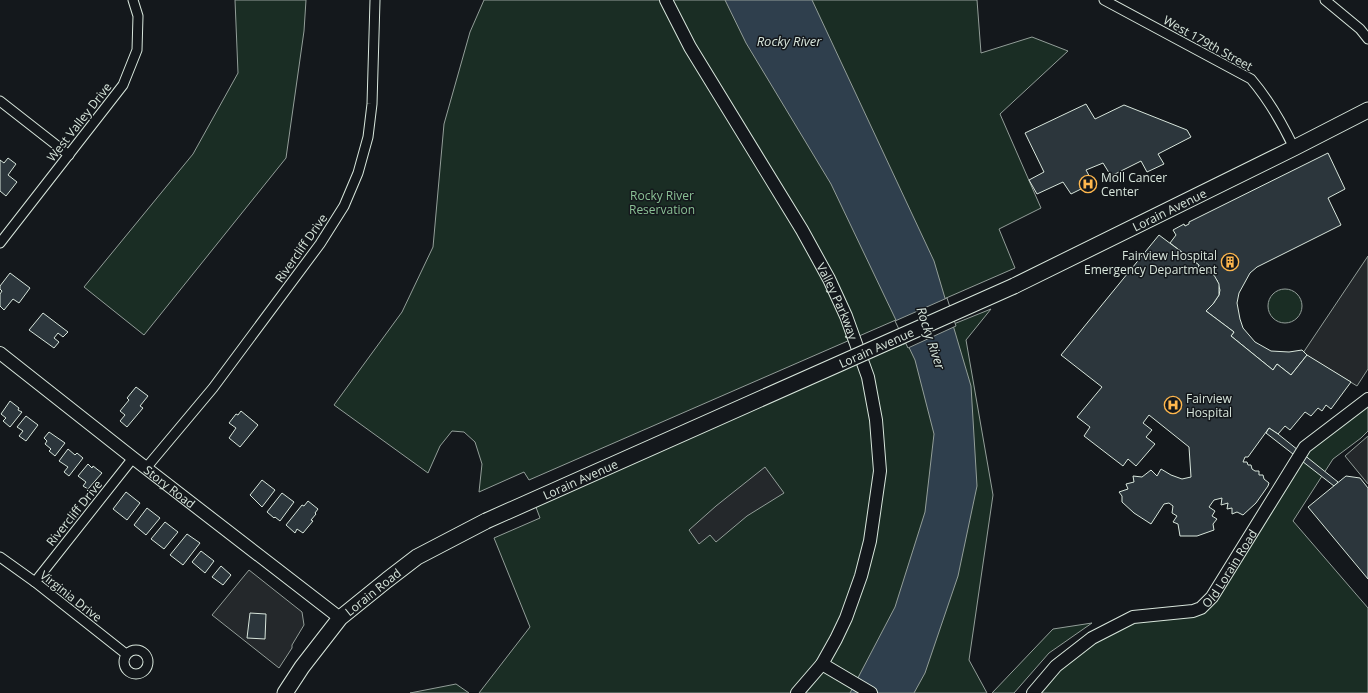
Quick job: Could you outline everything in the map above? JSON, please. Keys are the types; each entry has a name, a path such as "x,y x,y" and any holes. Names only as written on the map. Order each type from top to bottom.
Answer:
{"main road":[{"name":"Lorain Avenue","path":"486,521 1014,286 1368,110"},
{"name":"Lorain Road","path":"285,693 302,667 340,618 417,557 486,521"}],"street":[{"name":"West Valley Drive","path":"0,243 123,85 137,50 138,16 133,0"},
{"name":"Rivercliff Drive","path":"146,468 213,388 320,244 344,206 358,173 368,137 372,104 375,0"},
{"name":"Valley Parkway","path":"666,0 690,47 802,230 829,279 846,316 868,376 876,420 880,471 870,541 861,576 846,618 822,664 797,693"},
{"name":"West 179th Street","path":"1104,0 1251,79 1264,94 1280,119 1294,148"},
{"path":"1325,0 1360,29 1368,39"},
{"path":"0,101 69,155"},
{"name":"Story Road","path":"0,353 340,618"},
{"name":"Old Lorain Road","path":"1032,693 1056,666 1092,638 1133,617 1193,611 1201,608 1212,597 1304,447 1368,399"},
{"name":"Rivercliff Drive","path":"34,582 133,458"},
{"name":"Virginia Drive","path":"0,557 126,654"},
{"path":"822,664 871,693"}],"green space":[{"path":"235,0 306,0 304,31 286,158 144,335 84,287 193,154 238,73"},
{"name":"Rocky River Reservation","path":"484,0 977,0 981,53 1032,37 1068,51 1000,114 1041,208 999,229 1015,268 529,480 524,472 479,492 482,464 475,442 464,432 452,431 440,446 428,473 334,405 402,312 433,247 444,124 470,32"},
{"path":"1282,289 1288,289 1292,290 1299,296 1302,306 1301,313 1295,320 1288,323 1282,323 1278,322 1271,316 1268,309 1268,303 1269,299 1275,292"},
{"path":"991,309 966,340 993,495 969,660 987,693 479,693 530,627 494,538 540,518 531,494"},
{"path":"1368,402 1368,431 1333,459 1293,521 1368,608 1368,693 1033,693 1058,664 1133,613 1199,614 1209,609 1272,493 1302,448"},
{"path":"1092,623 1049,653 1014,693 992,693 1053,629"},
{"path":"456,684 469,693 410,693"}],"shaded area":[{"path":"1368,256 1368,369 1357,386 1303,353"},
{"path":"1368,436 1368,484 1345,456"},
{"path":"765,467 784,493 747,516 716,542 710,535 699,544 689,530 716,506"},
{"path":"249,570 302,612 304,625 279,668 212,615"}],"water":[{"name":"Rocky River","path":"725,0 812,0 934,261 971,386 977,486 958,576 925,673 914,693 850,693 895,607 925,512 934,434 915,360 831,184 746,43"}],"pier":[{"path":"947,298 956,326 908,348 895,321"}],"building":[{"path":"1086,104 1095,119 1124,105 1187,130 1191,137 1158,154 1164,164 1147,172 1141,161 1111,176 1103,163 1086,170 1093,183 1071,194 1063,182 1037,194 1029,180 1044,172 1025,133"},
{"name":"Fairview Hospital Emergency Department","path":"1328,153 1345,189 1328,198 1341,225 1257,267 1250,273 1239,293 1237,303 1243,328 1255,342 1271,351 1289,352 1302,350 1307,355 1291,375 1277,364 1273,370 1231,336 1234,332 1206,311 1219,295 1220,290 1217,280 1209,272 1203,270 1197,271 1199,265 1170,243 1176,235 1173,230 1184,224 1185,226 1189,224 1189,222"},
{"path":"8,158 16,164 8,175 17,182 6,196 0,191 0,160 4,163"},
{"path":"1159,235 1199,265 1197,271 1203,270 1214,275 1219,284 1219,295 1206,311 1234,332 1231,336 1273,370 1277,364 1291,375 1307,355 1351,382 1331,409 1326,405 1322,411 1318,408 1311,416 1305,412 1290,430 1285,426 1278,434 1269,428 1248,457 1245,457 1243,462 1247,462 1248,465 1251,465 1252,469 1255,471 1259,471 1259,475 1263,475 1264,479 1269,483 1268,486 1256,503 1243,515 1237,512 1232,514 1232,508 1227,509 1228,503 1221,505 1222,498 1214,500 1209,507 1215,511 1212,516 1217,519 1213,524 1214,530 1197,536 1180,536 1178,524 1173,522 1177,516 1172,513 1173,506 1169,503 1164,504 1151,524 1134,513 1122,502 1122,496 1119,492 1128,489 1126,484 1134,482 1133,476 1142,477 1151,470 1157,476 1161,469 1182,479 1191,477 1189,447 1149,415 1143,423 1152,430 1146,437 1155,444 1136,466 1128,459 1123,466 1084,436 1090,427 1077,417 1102,387 1061,355"},
{"path":"10,273 30,288 19,303 13,299 4,310 0,306 0,294 2,291 0,286"},
{"path":"43,313 68,332 63,337 58,333 54,338 59,342 54,348 29,330"},
{"path":"136,387 148,396 140,406 143,408 127,427 120,421 125,415 120,411 129,400 127,398"},
{"path":"10,401 19,408 18,410 22,412 10,427 3,421 6,418 1,414"},
{"path":"241,411 258,425 240,447 229,438 236,428 229,423 236,414 238,415"},
{"path":"26,416 38,425 26,441 19,436 23,431 17,427"},
{"path":"1269,428 1338,482 1334,486 1266,433"},
{"path":"49,432 65,443 55,456 49,451 51,449 45,444 47,441 44,438"},
{"path":"68,449 75,455 77,453 83,458 69,476 64,472 68,467 59,461"},
{"path":"88,464 92,468 93,466 102,473 88,489 83,486 86,482 78,476"},
{"path":"1346,476 1360,478 1368,488 1368,579 1308,507"},
{"path":"262,480 275,490 262,507 250,495"},
{"path":"126,492 140,503 127,520 113,509"},
{"path":"282,493 294,502 280,521 267,512"},
{"path":"308,501 318,509 315,513 316,514 311,520 313,521 303,533 297,529 295,533 286,525 302,505 304,506"},
{"path":"147,508 160,518 146,535 134,525"},
{"path":"165,522 178,532 164,549 151,539"},
{"path":"187,534 200,543 183,565 170,555"},
{"path":"201,551 214,561 205,573 192,562"},
{"path":"221,566 231,575 223,585 212,577"},
{"path":"250,613 266,614 265,639 247,638"}],"place":[{"name":"Moll Cancer Center","path":"1088,184"},
{"name":"Fairview Hospital Emergency Department","path":"1230,262"},
{"name":"Fairview Hospital","path":"1173,405"}]}
